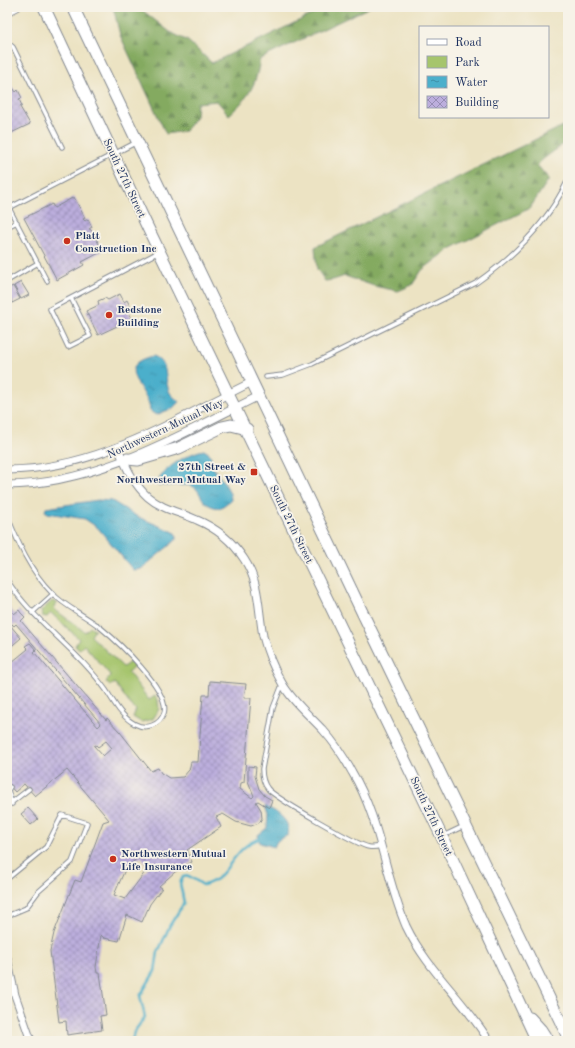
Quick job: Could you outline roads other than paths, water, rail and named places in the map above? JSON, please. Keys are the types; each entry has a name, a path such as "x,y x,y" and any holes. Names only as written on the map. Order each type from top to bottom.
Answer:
{"main road":[{"name":"South 27th Street","path":"44,7 160,252 442,836 538,1041"},
{"path":"73,7 568,1037"},
{"path":"125,460 138,460 179,448 222,427 231,425 246,429"},
{"path":"523,1010 541,1030 548,1041"}],"street":[{"path":"7,12 17,7"},
{"name":"Northwestern Mutual Way","path":"7,470 26,470 67,464 118,448 252,382"},
{"name":"Northwestern Mutual Way","path":"7,485 49,482 125,460 259,396"},
{"path":"118,448 137,485 148,497 166,510 197,520 211,527 227,538 245,559 252,573 259,595 264,637 283,684 325,732 353,772 374,817 398,906 418,948 440,980 468,1011 488,1041"},
{"path":"7,958 15,995 31,1041"}],"lane":[{"path":"7,42 13,47 62,147"},
{"path":"47,281 17,222 8,208 138,142"},
{"path":"266,377 283,375 312,364 476,284 499,267 532,233 551,209 568,180"},
{"path":"7,227 17,222"},
{"path":"71,298 90,336 68,346 50,309 71,298 160,252"},
{"path":"7,280 38,263"},
{"path":"7,515 23,553 53,594 101,628 140,666 164,702 164,713 157,723 150,727 141,726 128,720 117,707 100,681 75,652 32,612 7,580"},
{"path":"32,612 53,594"},
{"path":"283,684 273,708 262,770 262,779 268,789 275,796 368,847 382,846"},
{"path":"10,787 8,790 12,804"},
{"path":"7,806 12,804 29,789"},
{"path":"7,879 46,847 62,815 87,823 72,862 38,892 26,908 7,916"},
{"path":"442,836 465,825"}],"water":[{"path":"153,356 162,362 169,391 179,402 173,408 156,415 150,411 148,402 135,379 133,372 135,366 141,361"},
{"path":"204,450 210,454 216,473 231,496 231,500 220,508 213,507 204,501 198,491 192,486 157,485 163,473 169,468 191,454"},
{"path":"98,500 112,501 138,517 174,532 177,536 176,540 141,569 133,570 98,528 85,519 48,513 45,511 46,508"},
{"path":"265,806 282,817 287,825 288,835 277,841 274,847 260,843 258,835 267,828 268,815"}],"waterway":[{"path":"132,1041 134,1032 145,1017 140,996 155,971 158,952 170,925 184,903 180,883 183,877 189,876 203,885 212,882 219,877 243,849 250,843 259,839"}],"place":[{"name":"Platt Construction Inc","path":"67,241"},
{"name":"Redstone Building","path":"109,315"},
{"name":"27th Street & Northwestern Mutual Way","path":"254,472"},
{"name":"Northwestern Mutual Life Insurance","path":"113,859"}]}
